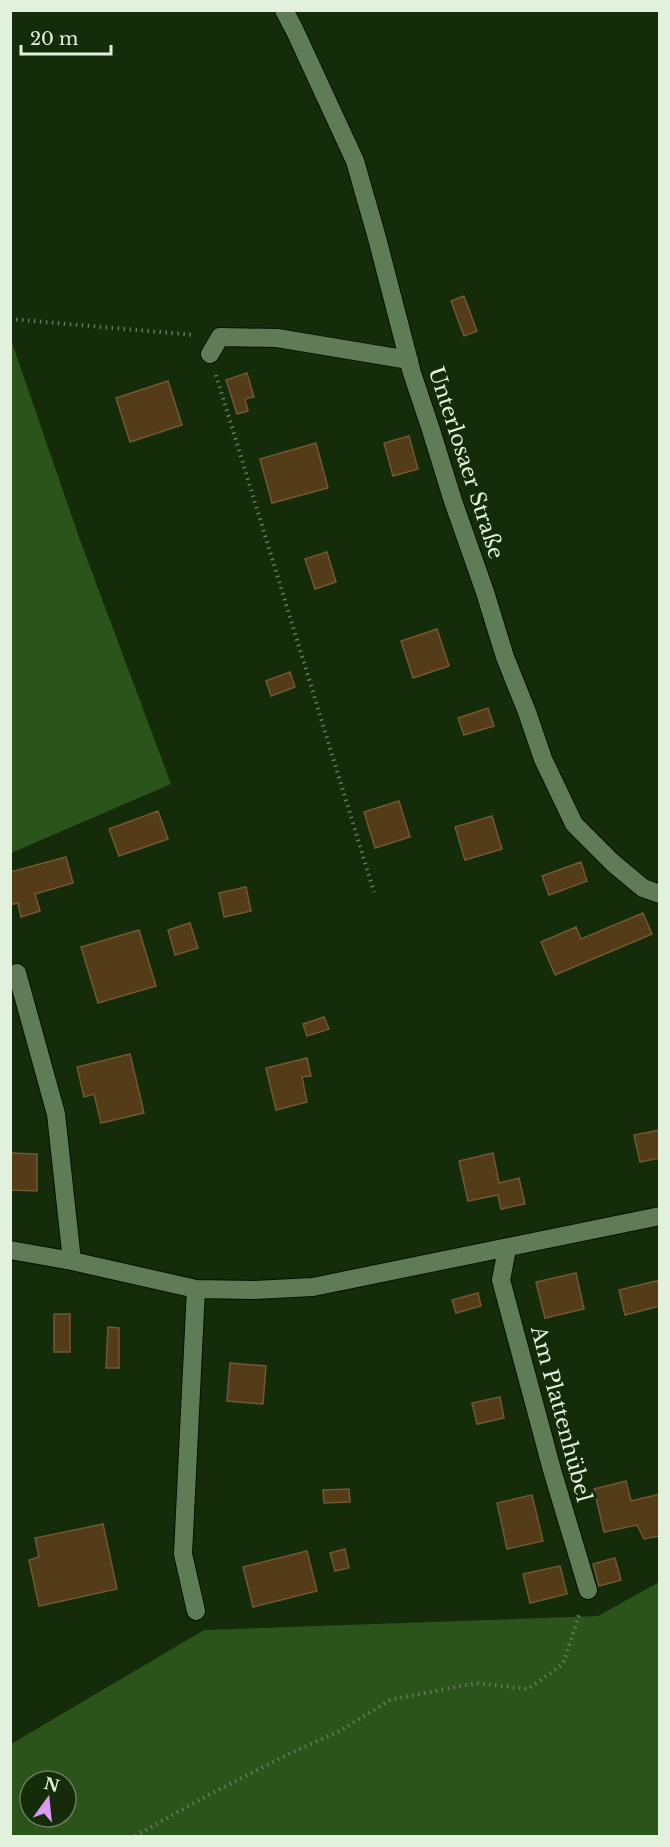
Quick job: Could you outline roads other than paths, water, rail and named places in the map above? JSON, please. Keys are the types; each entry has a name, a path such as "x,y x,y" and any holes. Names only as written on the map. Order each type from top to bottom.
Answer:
{"street":[{"name":"Unterlosaer Straße","path":"284,10 296,31 355,161 409,360 453,501 505,657 543,759 574,824 613,863 643,888 660,894"},
{"path":"210,354 220,337 278,338 409,360"},
{"path":"17,973 56,1114 72,1261"},
{"path":"10,1250 72,1261 196,1289 254,1290 313,1287 660,1216"},
{"name":"Am Plattenhübel","path":"507,1249 501,1280 552,1470 588,1590"},
{"path":"196,1289 183,1554 196,1611"}]}
